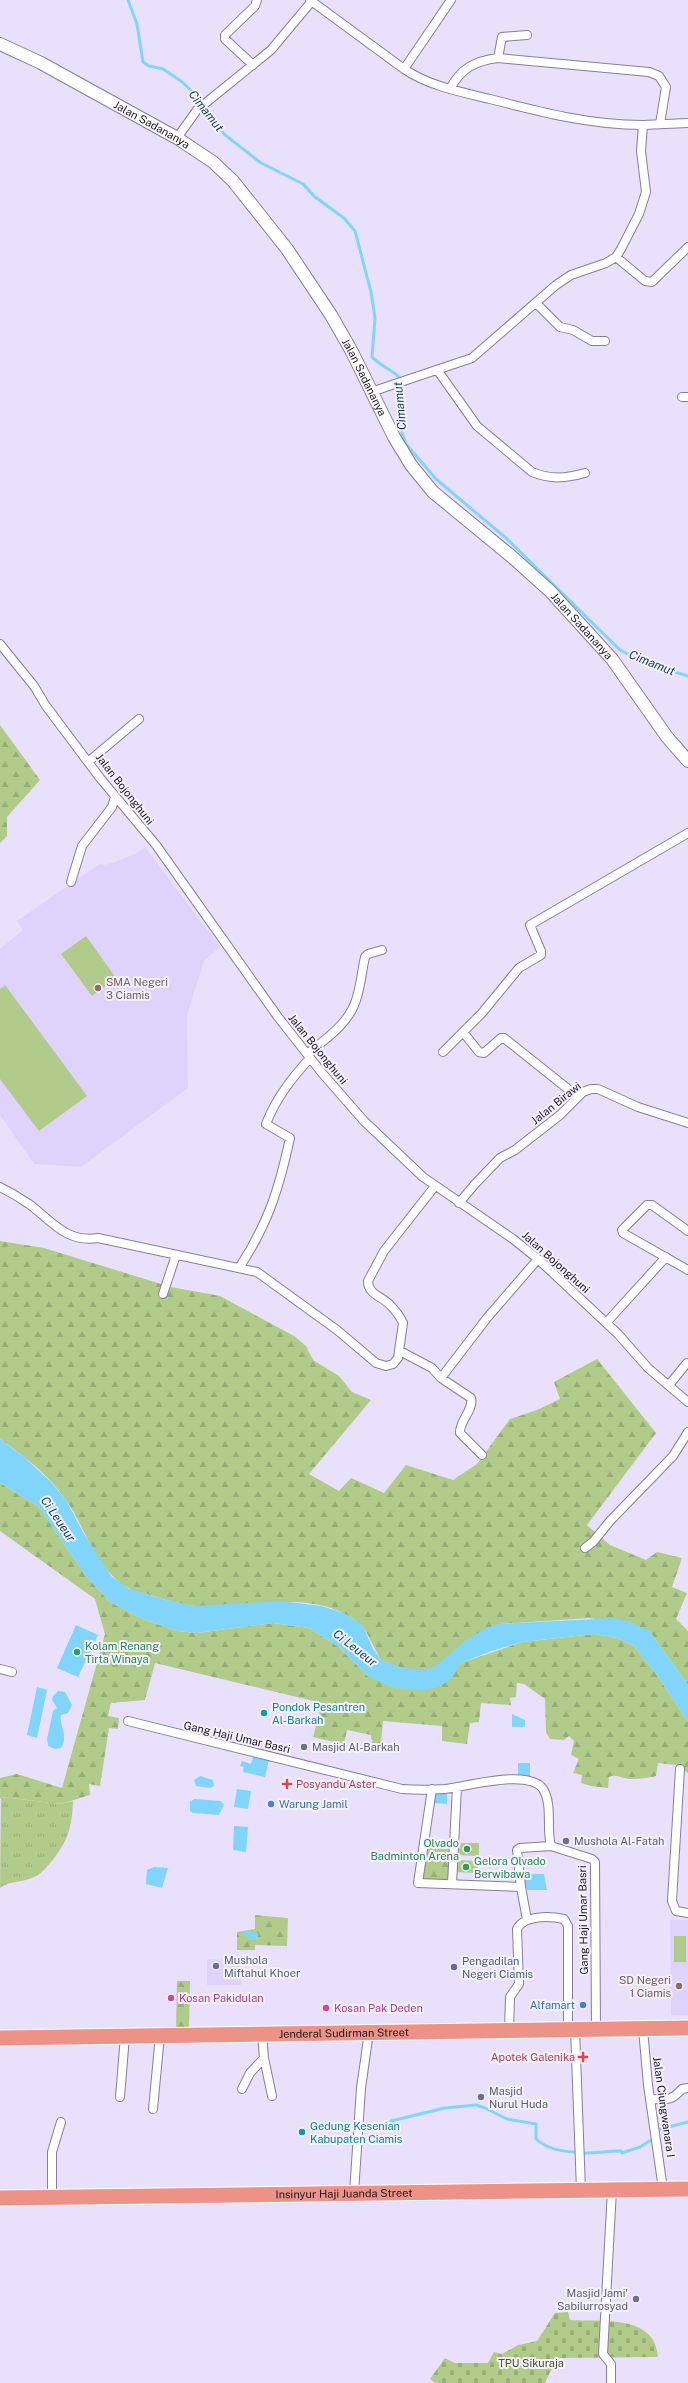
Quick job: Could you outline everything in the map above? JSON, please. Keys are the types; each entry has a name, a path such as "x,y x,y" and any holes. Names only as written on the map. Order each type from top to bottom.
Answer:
{"highway":[{"name":"Jenderal Sudirman Street","path":"0,2038 688,2028"},
{"name":"Insinyur Haji Juanda Street","path":"0,2198 688,2189"}],"street":[{"path":"253,65 225,39 225,35 255,6 257,0"},
{"path":"404,69 451,0"},
{"path":"176,138 198,109 253,65 288,31 296,18 311,1 404,69 450,89 560,118 643,125 688,123"},
{"path":"498,58 502,37 527,35"},
{"name":"Jalan Sadananya","path":"0,44 41,63 176,138 213,162 232,181 287,249 331,315 351,350 394,437 433,492 511,556 550,591 612,659 667,737 688,761"},
{"path":"450,89 456,78 467,68 478,62 498,58 654,74 663,80 666,87 660,124"},
{"path":"371,392 400,384 472,358 570,275 606,263 616,257 639,214 646,192 641,151 643,125"},
{"path":"616,257 645,281 652,282 688,247"},
{"path":"536,303 560,327 574,330 592,341 606,341"},
{"path":"438,371 477,426 532,472 544,477 556,478 569,478 585,473"},
{"name":"Jalan Bojonghuni","path":"0,644 115,797 156,845 308,1056 364,1121 423,1178 459,1204 513,1239 538,1259 606,1323 635,1355 688,1401"},
{"path":"89,761 139,719"},
{"path":"71,882 82,846 112,807 115,797"},
{"path":"443,1052 482,1013 519,968 540,955 541,951 530,925 688,833"},
{"path":"239,1268 255,1244 269,1215 279,1188 290,1138 266,1124 273,1106 308,1056 336,1031 349,1014 357,997 365,957 368,954 382,950"},
{"path":"463,1032 479,1052 484,1053 501,1038 504,1038 578,1097"},
{"name":"Jalan Birawi","path":"459,1204 475,1184 500,1158 515,1150 560,1116 578,1097 591,1089 598,1089 638,1107 688,1123"},
{"path":"0,1187 29,1204 63,1232 84,1239 98,1238 257,1272 337,1330 376,1363 390,1366 398,1358 403,1323 389,1304 372,1292 368,1286 368,1280 384,1251 435,1186"},
{"path":"688,1231 652,1205 648,1205 622,1230 623,1233 688,1270"},
{"path":"163,1294 176,1255"},
{"path":"606,1323 666,1257"},
{"path":"441,1378 487,1318 538,1259"},
{"path":"400,1351 432,1368 441,1378 470,1398 471,1403 460,1426 460,1433 482,1455"},
{"path":"669,1386 687,1363"},
{"path":"584,1548 593,1542 610,1521 673,1456 688,1432"},
{"path":"0,1668 12,1672"},
{"name":"Gang Haji Umar Basri","path":"128,1721 402,1789 457,1787 482,1781 521,1780 533,1781 538,1784 545,1796 551,1846 592,1859 595,1862 596,2029"},
{"path":"680,1769 672,1901 676,1911 688,1913"},
{"path":"452,1884 457,1787"},
{"path":"432,1789 418,1883 521,1887"},
{"path":"527,1920 521,1887 518,1850 520,1848 551,1846"},
{"path":"509,2030 510,1997 519,1984 518,1929 520,1923 527,1920 560,1918 567,1922 581,2190"},
{"name":"Jalan Ciungwanara I","path":"643,2029 650,2099 663,2189"},
{"path":"354,2193 361,2088 370,2032"},
{"path":"262,2034 264,2058 272,2096"},
{"path":"120,2097 125,2036"},
{"path":"153,2110 160,2036"},
{"path":"242,2089 250,2073 264,2058"},
{"path":"650,2099 676,2097 682,2089 688,2088"},
{"path":"52,2197 52,2157 61,2122"},
{"path":"611,2383 611,2364 603,2354 612,2190"}],"shaded area":[{"name":"SMA Negeri 3 Ciamis","path":"145,847 220,947 204,961 187,1015 188,1088 81,1167 34,1164 0,1115 0,949 23,930 17,921 101,863 103,865 112,863 135,854"},
{"name":"SD Negeri 1 Ciamis","path":"670,1920 688,1920 688,2015 671,2015"},
{"path":"207,1959 241,1961 241,1985 207,1985"}],"green space":[{"path":"0,725 40,780 7,817 7,836 0,843"},
{"path":"86,936 116,978 92,996 61,954"},
{"path":"5,985 87,1096 39,1131 0,1079 0,989"},
{"path":"0,1241 44,1248 171,1287 220,1296 294,1336 306,1346 313,1360 339,1376 352,1392 371,1400 309,1474 339,1491 351,1478 384,1493 406,1465 453,1480 477,1464 510,1419 537,1410 560,1399 554,1382 597,1359 656,1433 587,1525 610,1545 646,1560 657,1552 682,1558 672,1587 687,1593 676,1619 688,1631 688,1685 650,1632 590,1618 499,1624 470,1639 436,1667 420,1671 382,1661 361,1625 343,1613 323,1606 302,1602 281,1602 195,1606 167,1600 128,1588 117,1580 108,1570 92,1548 73,1511 52,1482 36,1466 0,1439"},
{"path":"0,1483 39,1507 85,1575 110,1602 140,1618 177,1631 197,1633 273,1623 309,1628 339,1647 369,1677 450,1679 461,1663 522,1642 594,1634 617,1638 634,1646 657,1675 688,1722 688,1773 676,1765 658,1763 656,1776 631,1779 611,1776 609,1777 608,1788 581,1783 582,1775 573,1773 579,1759 571,1755 574,1741 569,1736 564,1740 550,1739 546,1732 545,1699 524,1684 517,1683 516,1697 510,1698 511,1705 481,1703 479,1722 470,1723 467,1744 442,1741 442,1726 383,1721 381,1744 372,1743 371,1735 347,1730 343,1748 334,1745 334,1742 313,1737 322,1703 155,1663 145,1700 111,1703 108,1716 119,1718 118,1729 109,1728 100,1786 89,1784 90,1795 61,1804 2,1797 0,1799 0,1778 17,1774 62,1788 105,1634 95,1599 0,1531"},
{"path":"1,1797 61,1804 73,1801 72,1819 68,1834 61,1848 48,1865 35,1877 4,1885 0,1888"},
{"name":"Olvado Badminton Arena","path":"456,1843 479,1843 479,1856 455,1855"},
{"path":"425,1847 451,1849 449,1880 422,1879"},
{"name":"Gelora Olvado Berwibawa","path":"455,1860 478,1861 478,1873 454,1872"},
{"path":"255,1915 288,1918 287,1946 255,1945 255,1950 237,1950 237,1932 255,1929"},
{"path":"674,1936 686,1936 686,1962 674,1962"},
{"path":"177,1981 190,1981 189,2028 176,2028"},
{"name":"TPU Sikuraja","path":"568,2312 570,2320 611,2321 637,2327 647,2333 655,2343 658,2357 560,2358 550,2372 545,2383 435,2383 430,2379 445,2358 455,2363 488,2363 494,2352 502,2354 518,2345 537,2341 555,2313"}],"water":[{"name":"Ci Leueur","path":"0,1439 24,1457 51,1482 66,1500 83,1532 111,1576 129,1589 166,1600 194,1606 281,1601 321,1606 344,1613 363,1626 373,1649 382,1661 403,1668 420,1670 433,1668 465,1641 486,1628 499,1624 614,1618 633,1623 650,1632 688,1685 688,1722 657,1675 634,1646 617,1638 594,1634 522,1642 492,1651 461,1663 450,1680 436,1688 421,1690 393,1688 369,1677 339,1647 309,1628 273,1623 197,1633 177,1631 140,1618 110,1602 85,1575 39,1507 0,1483"},
{"name":"Kolam Renang Tirta Winaya","path":"76,1625 98,1635 78,1677 57,1668"},
{"path":"37,1687 47,1690 37,1738 27,1735"},
{"path":"58,1691 65,1692 72,1705 68,1713 61,1715 64,1739 61,1748 55,1749 48,1746 47,1739 53,1711 57,1708 52,1700 53,1696"},
{"path":"512,1714 525,1720 525,1727 512,1727"},
{"path":"253,1757 269,1760 265,1777 243,1772 244,1767 240,1766 242,1761 251,1764"},
{"path":"518,1763 530,1763 530,1776 518,1776"},
{"path":"200,1776 213,1780 214,1786 210,1788 196,1786 194,1780"},
{"path":"237,1789 251,1791 248,1809 234,1807"},
{"path":"432,1791 447,1792 447,1804 432,1803"},
{"path":"194,1799 221,1801 224,1805 219,1815 193,1813 190,1811 190,1802"},
{"path":"234,1826 248,1827 246,1852 233,1850"},
{"path":"154,1867 168,1868 162,1888 146,1884 147,1870"},
{"path":"523,1874 544,1874 547,1890 527,1890"},
{"path":"246,1931 258,1933 258,1940 248,1940 242,1933"}],"waterway":[{"name":"Cimamut","path":"128,0 137,24 143,62 149,66 163,69 181,81 197,96 224,134 261,163 303,184 315,197 344,218 355,231 371,292 375,318 372,357 378,363 399,377 402,433 406,444 436,479 506,538 620,650 646,663 688,676"},
{"path":"391,2121 445,2108 476,2105 507,2119 536,2124 536,2139 546,2146 556,2150 578,2152"},
{"path":"657,2130 688,2122"},
{"path":"584,2153 621,2151 622,2153 640,2147 653,2139"}],"place":[{"name":"SMA Negeri 3 Ciamis","path":"98,988"},
{"name":"Kolam Renang Tirta Winaya","path":"77,1652"},
{"name":"Pondok Pesantren Al-Barkah","path":"264,1713"},
{"name":"Masjid Al-Barkah","path":"304,1747"},
{"name":"Posyandu Aster","path":"287,1784"},
{"name":"Warung Jamil","path":"271,1804"},
{"name":"Mushola Al-Fatah","path":"566,1841"},
{"name":"Olvado Badminton Arena","path":"467,1849"},
{"name":"Gelora Olvado Berwibawa","path":"466,1867"},
{"name":"Mushola Miftahul Khoer","path":"216,1966"},
{"name":"Pengadilan Negeri Ciamis","path":"454,1967"},
{"name":"SD Negeri 1 Ciamis","path":"679,1986"},
{"name":"Kosan Pakidulan","path":"171,1998"},
{"name":"Alfamart","path":"583,2005"},
{"name":"Kosan Pak Deden","path":"326,2008"},
{"name":"Apotek Galenika","path":"583,2057"},
{"name":"Masjid Nurul Huda","path":"481,2097"},
{"name":"Gedung Kesenian Kabupaten Ciamis","path":"302,2132"},
{"name":"Masjid Jami' Sabilurrosyad","path":"636,2299"}]}
